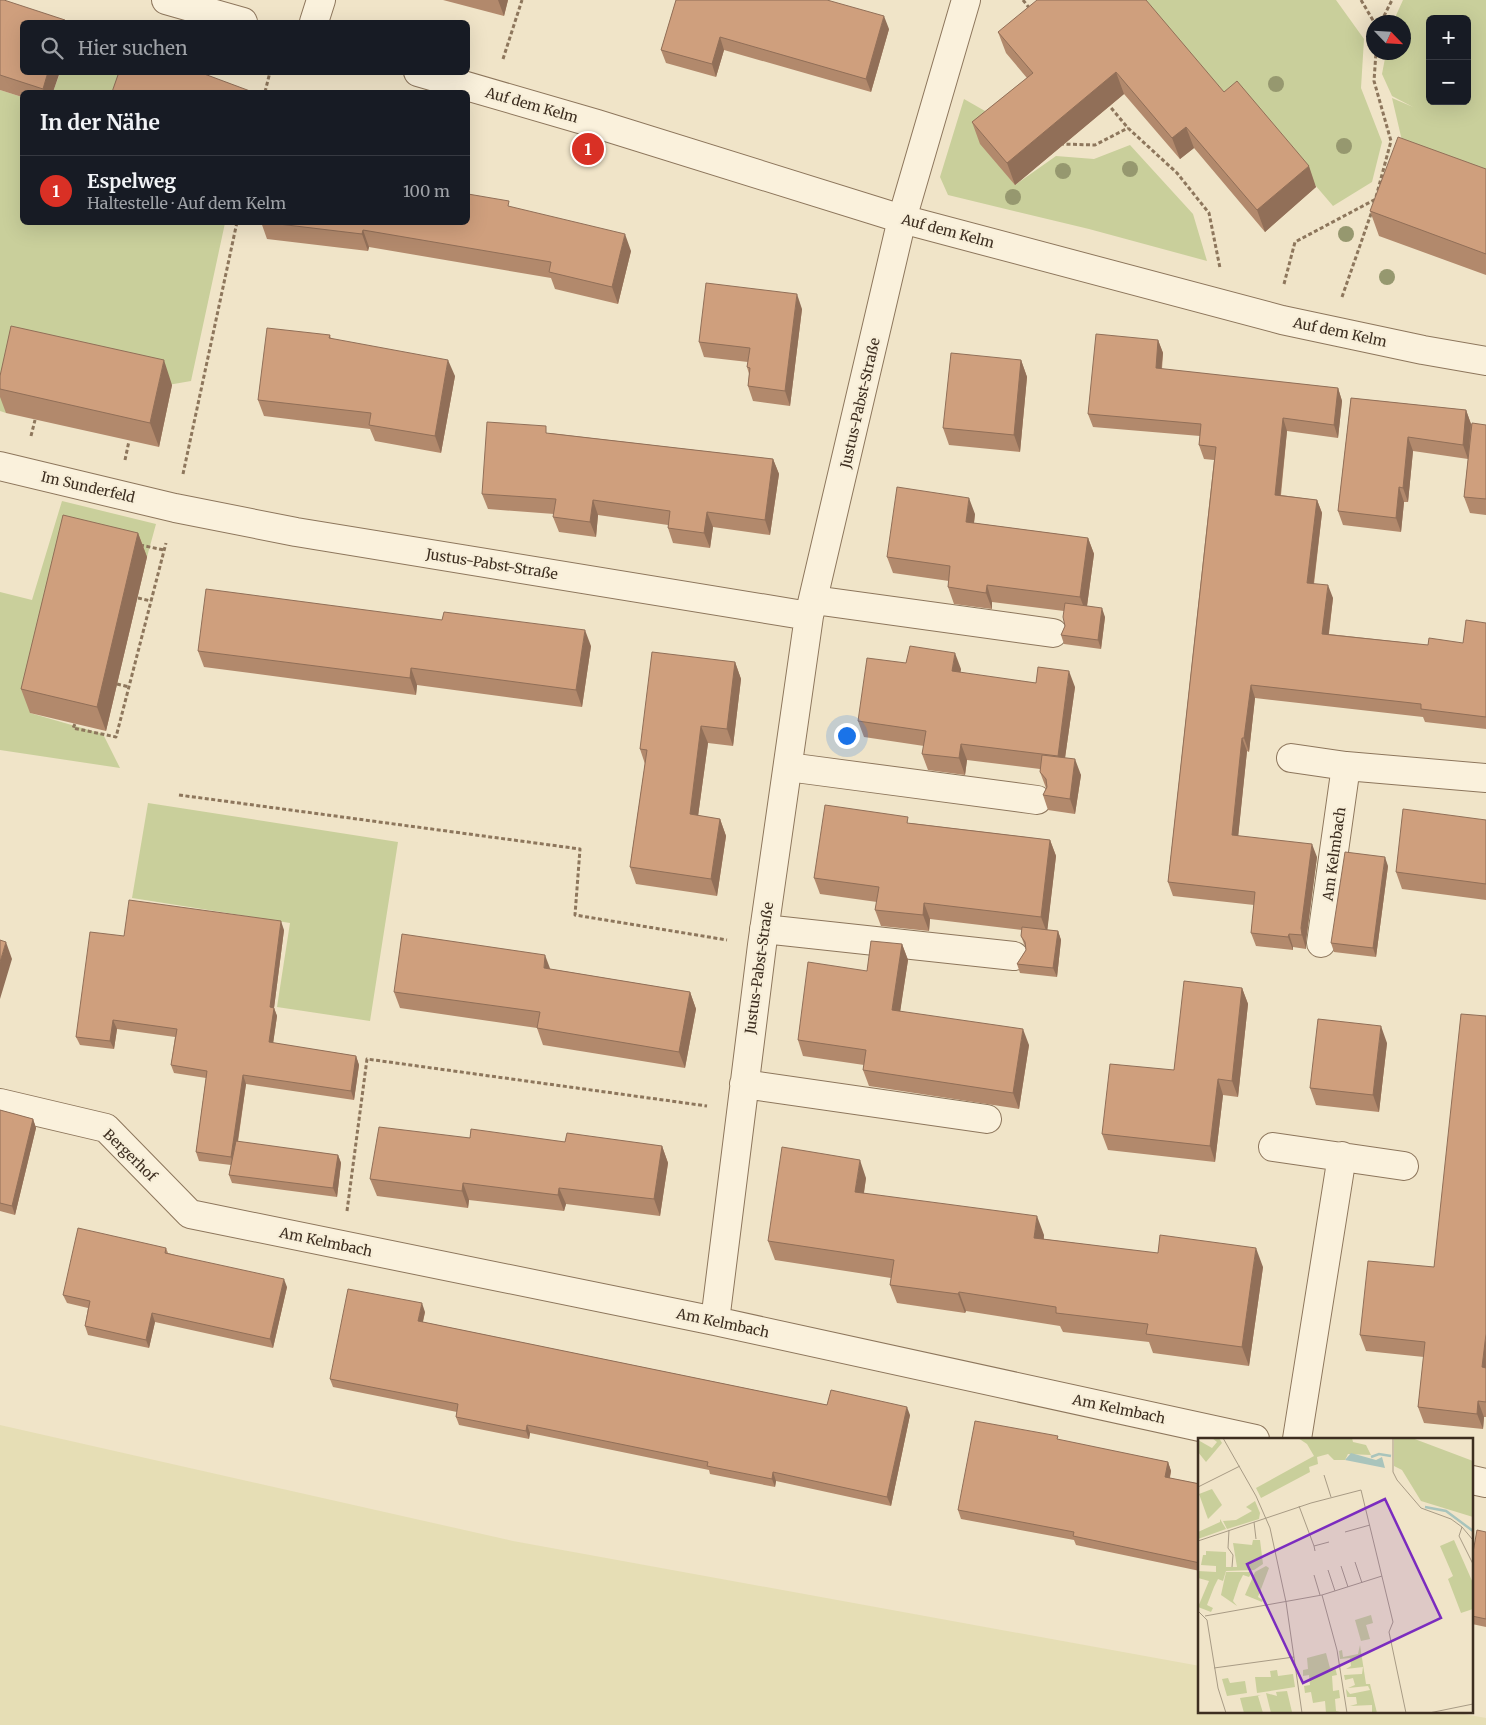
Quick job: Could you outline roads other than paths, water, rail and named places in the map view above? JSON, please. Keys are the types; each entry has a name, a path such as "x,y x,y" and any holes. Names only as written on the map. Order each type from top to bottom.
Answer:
{"street":[{"path":"166,0 236,20"},
{"path":"315,20 321,0"},
{"name":"Justus-Pabst-Straße","path":"715,1321 763,937 812,608 902,219 966,0"},
{"name":"Auf dem Kelm","path":"428,75 902,219 1274,318 1422,350 1486,360"},
{"name":"Im Sunderfeld","path":"0,466 175,508"},
{"name":"Justus-Pabst-Straße","path":"175,508 296,532 812,608"},
{"path":"812,608 1054,633"},
{"path":"1291,758 1346,766 1486,778"},
{"name":"Am Kelmbach","path":"1321,943 1346,766"},
{"path":"788,767 1037,800"},
{"path":"763,937 1014,956"},
{"path":"744,1084 987,1119"},
{"name":"Bergerhof","path":"0,1103 106,1128 190,1214"},
{"path":"1273,1147 1404,1166"},
{"path":"1297,1438 1342,1156"},
{"name":"Am Kelmbach","path":"190,1214 715,1321 1251,1438"}],"place":[{"name":"Espelweg","path":"588,149"}]}
